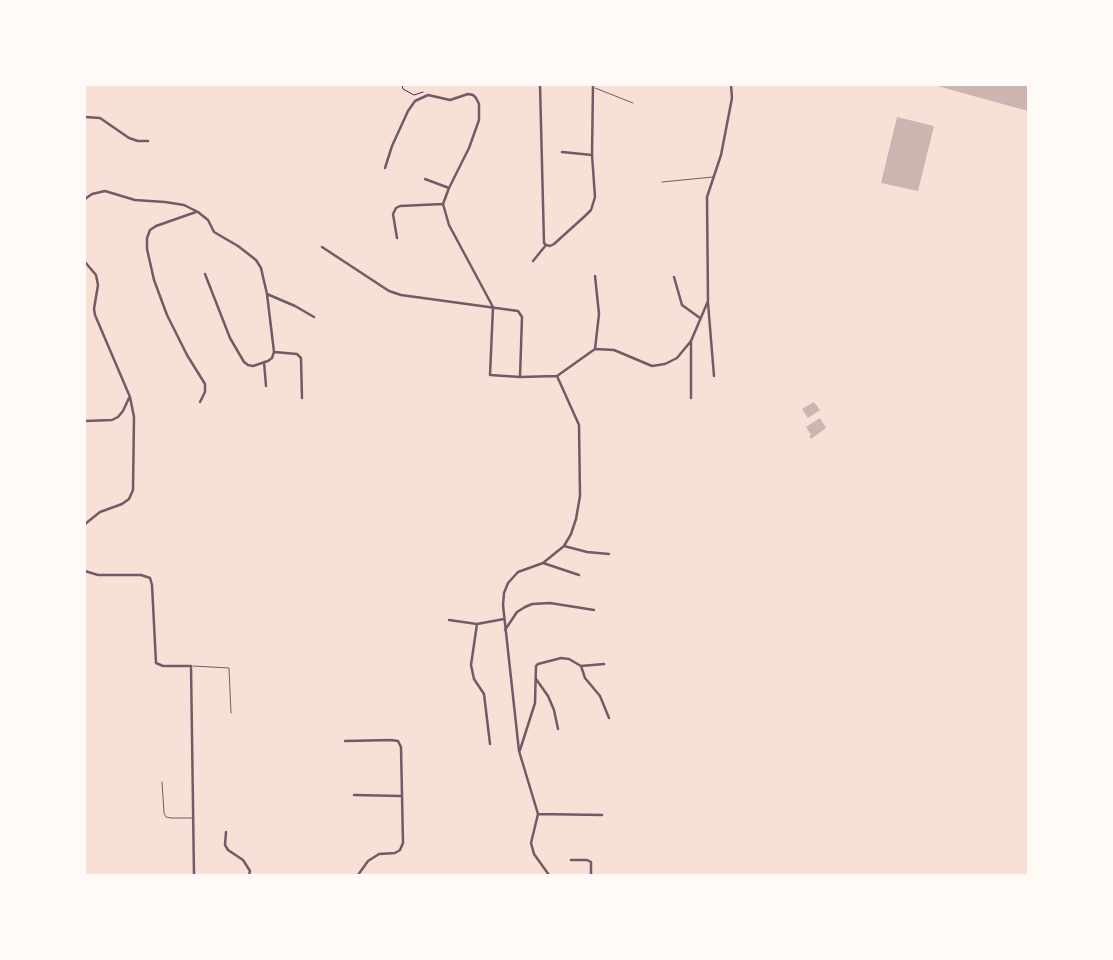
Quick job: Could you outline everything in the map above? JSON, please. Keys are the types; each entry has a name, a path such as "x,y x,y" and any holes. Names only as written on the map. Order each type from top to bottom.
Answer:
{"street":[{"path":"540,85 544,242 546,245"},
{"path":"714,376 708,301 707,197 721,155 732,98 731,85"},
{"path":"546,245 554,244 591,210 595,197 592,155 593,86"},
{"path":"385,168 392,146 415,101 428,95 450,100 468,94 476,98 479,120 470,148 449,188 443,204 449,224 492,307 490,375 520,377 557,376 595,349 614,350 652,366 665,364 676,358 691,341 708,301"},
{"path":"85,117 100,118 130,138 138,141 148,141"},
{"path":"562,152 592,155"},
{"path":"425,179 449,188"},
{"path":"85,198 92,194 105,192 135,200 184,205 208,220 214,232 238,246 256,260 261,268 268,294 274,352 272,358 254,366 244,362 230,338 205,274"},
{"path":"397,238 393,214 396,208 400,206 443,204"},
{"path":"198,212 156,226 150,230 147,238 147,249 154,280 167,315 187,355 205,384 205,392 200,402"},
{"path":"532,261 546,245"},
{"path":"322,247 389,291 401,295 518,311 522,317 520,377"},
{"path":"85,262 96,275 98,285 94,309 98,324 112,352 130,397 134,417 133,490 129,499 122,504 100,512 85,524"},
{"path":"595,276 599,314 595,349"},
{"path":"674,277 682,305 700,318"},
{"path":"268,294 276,296 314,317"},
{"path":"691,341 691,398"},
{"path":"274,352 297,354 301,358 302,398"},
{"path":"264,362 266,386"},
{"path":"549,875 534,854 531,843 538,814 519,751 505,630 504,593 508,583 524,569 543,564 564,546 571,534 576,519 580,496 579,426 557,376"},
{"path":"85,421 112,420 118,417 130,397"},
{"path":"564,546 587,552 609,554"},
{"path":"543,564 579,575"},
{"path":"85,571 98,575 141,575 150,578 156,662 163,666 192,666 194,875"},
{"path":"505,630 518,612 532,604 550,603 594,610"},
{"path":"449,620 477,624 504,619"},
{"path":"477,624 471,665 474,679 484,694 490,744"},
{"path":"519,751 535,703 536,666 542,662 562,658 570,659 582,666 604,664"},
{"path":"582,666 585,678 600,696 609,718"},
{"path":"536,678 548,696 554,710 558,729"},
{"path":"344,741 391,740 400,743 402,843 400,850 395,853 379,854 368,861 358,875"},
{"path":"354,796 401,796"},
{"path":"538,814 602,815"},
{"path":"226,832 225,845 228,850 243,860 250,871 249,875"},
{"path":"571,860 587,860 591,862 591,875"}],"lane":[{"path":"593,86 633,103"},
{"path":"662,182 713,177"},
{"path":"192,666 229,668 231,713"},
{"path":"162,782 164,813 166,817 194,818"}],"path":[{"path":"402,85 403,89 414,95 422,93"}],"building":[{"path":"935,85 1028,85 1028,111 948,89"},
{"path":"897,117 934,126 918,191 881,183"},
{"path":"814,402 820,410 808,418 802,409"},
{"path":"820,418 826,428 811,439 809,436 811,435 806,427"}]}
